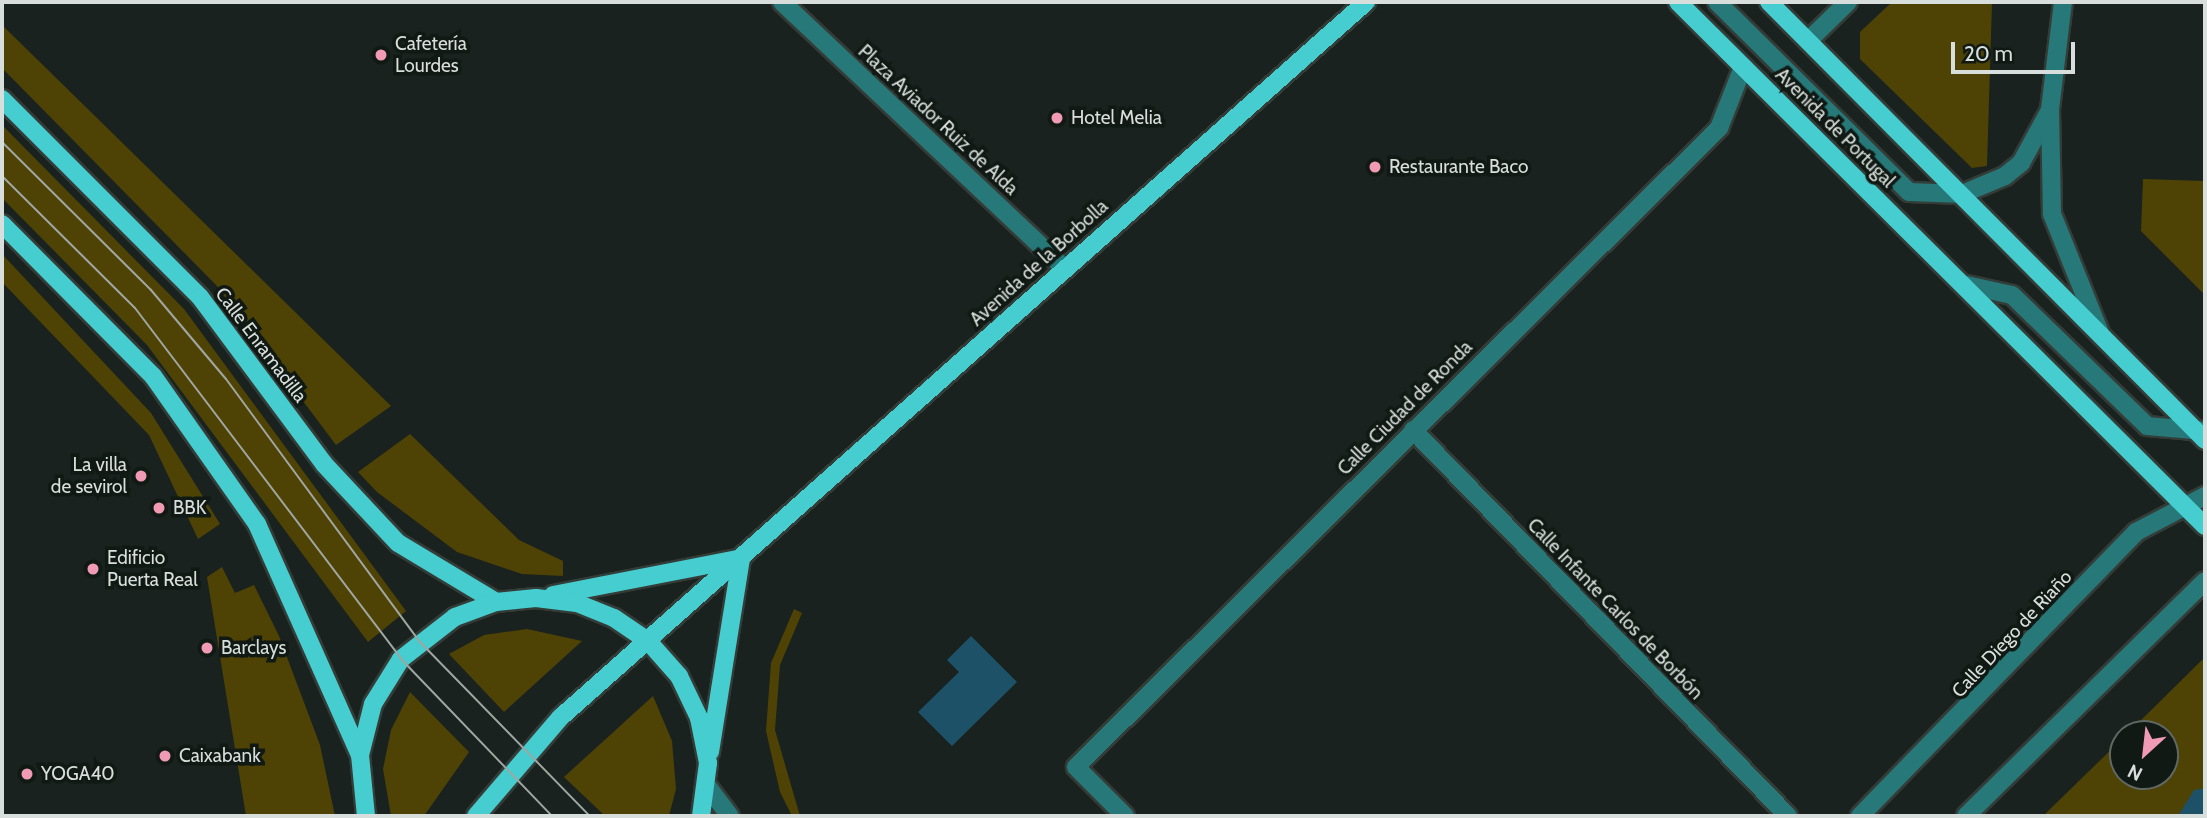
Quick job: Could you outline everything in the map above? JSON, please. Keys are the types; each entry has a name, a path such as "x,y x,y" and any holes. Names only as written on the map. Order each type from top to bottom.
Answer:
{"main road":[{"name":"Avenida de la Borbolla","path":"476,816 561,717 1366,2"},
{"name":"Avenida de Portugal","path":"1678,2 2205,527"},
{"path":"1769,2 2203,435"},
{"name":"Calle Enramadilla","path":"2,99 200,297 324,464 398,543 496,602"},
{"path":"2,224 153,376 257,524 360,755 366,816"},
{"path":"360,755 373,704 401,659 455,617 496,602 536,598 741,559 708,763 708,787 701,816"},
{"path":"536,598 577,603 648,641 679,676 699,718 708,763"}],"street":[{"name":"Plaza Aviador Ruiz de Alda","path":"782,2 1064,268"},
{"name":"Avenida de Portugal","path":"1717,2 1909,192 1962,194"},
{"path":"1808,41 1848,2"},
{"path":"2063,2 2050,110 2052,214 2100,333"},
{"name":"Calle Ciudad de Ronda","path":"1125,816 1076,767 1719,128 1743,67"},
{"path":"1962,194 2021,163 2050,110"},
{"path":"1962,284 2012,295 2147,426 2203,435"},
{"name":"Calle Infante Carlos de Borbón","path":"1413,430 1788,816"},
{"name":"Calle Diego de Riaño","path":"1860,816 2136,532 2205,496"},
{"path":"1966,816 2205,581"},
{"path":"708,787 730,816"}],"shaded area":[{"path":"1892,2 1992,2 1987,166 1972,168 1860,59 1860,32"},
{"path":"2,25 391,406 336,445 216,285 2,68"},
{"path":"2,125 184,309 406,611 368,642 147,345 2,198"},
{"path":"2143,179 2205,181 2205,295 2141,231"},
{"path":"2,254 151,413 220,524 198,539 149,435 2,282"},
{"path":"410,434 519,540 563,561 563,576 522,574 457,552 377,492 358,472"},
{"path":"222,567 235,593 254,585 279,636 320,745 335,816 246,816 207,577"},
{"path":"794,609 802,613 780,665 775,730 800,816 792,816 780,792 766,731 771,663"},
{"path":"527,629 582,641 504,712 449,654 484,635"},
{"path":"2205,657 2205,816 2043,816 2109,752 2109,790 2179,790 2179,720 2141,720"},
{"path":"410,692 469,752 424,816 391,816 383,769 391,730"},
{"path":"653,696 672,741 676,789 669,816 605,816 564,777"}],"water":[{"path":"971,636 1017,682 952,746 918,712 959,672 947,660"},
{"path":"2205,788 2205,816 2178,816 2194,790"}],"tram line":[{"path":"2,142 151,290 226,379 419,641 590,816"},
{"path":"2,176 135,308 401,659 552,816"}],"place":[{"name":"Cafetería Lourdes","path":"381,55"},
{"name":"Hotel Melia","path":"1057,118"},
{"name":"Restaurante Baco","path":"1375,167"},
{"name":"La villa de sevirol","path":"141,476"},
{"name":"BBK","path":"159,508"},
{"name":"Edificio Puerta Real","path":"93,569"},
{"name":"Barclays","path":"207,648"},
{"name":"Caixabank","path":"165,756"},
{"name":"YOGA40","path":"27,774"}]}
